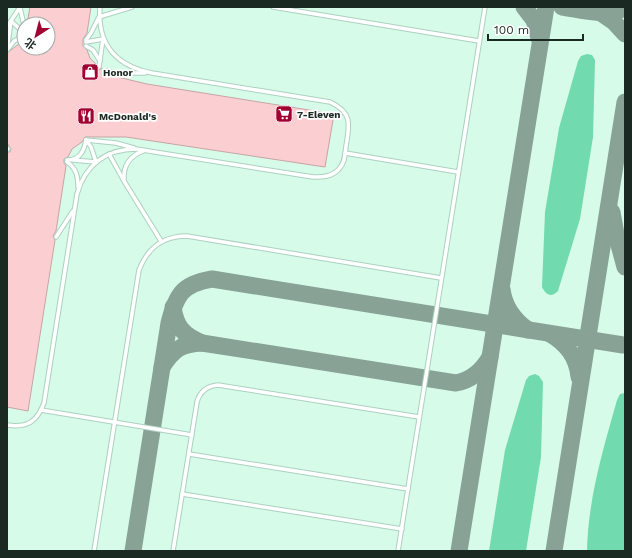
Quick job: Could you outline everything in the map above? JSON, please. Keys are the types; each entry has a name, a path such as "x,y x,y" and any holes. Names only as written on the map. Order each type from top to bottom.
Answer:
{"lane":[{"path":"7,27 19,7"},
{"path":"86,140 116,143 145,150 313,177 324,177 339,169 343,163 349,127 348,119 344,111 330,102 152,73 125,64 112,52 103,39 99,25 100,7"},
{"path":"86,43 99,17 132,7"},
{"path":"273,7 479,41"},
{"path":"398,551 484,7"},
{"path":"11,22 16,26"},
{"path":"7,50 11,22"},
{"path":"86,43 103,39"},
{"path":"99,67 103,39"},
{"path":"7,50 16,40"},
{"path":"86,43 93,50 100,62"},
{"path":"106,71 118,73 152,73"},
{"path":"68,161 76,158 82,153 86,140"},
{"path":"86,140 91,147 96,162"},
{"path":"77,194 83,179 96,162 109,154 126,149 145,150"},
{"path":"124,181 124,168 129,160 136,154 145,150"},
{"path":"345,153 458,172"},
{"path":"109,154 161,241"},
{"path":"68,161 96,162"},
{"path":"7,425 24,426 36,417 41,410 46,394 77,194 77,175 74,168 68,161"},
{"path":"56,237 75,208"},
{"path":"94,551 139,270 146,255 161,241 180,236 187,236 442,278"},
{"path":"173,551 198,398 203,390 218,385 419,417"},
{"path":"41,410 192,435"},
{"path":"188,454 408,489"},
{"path":"182,494 402,528"}],"green space":[{"path":"587,54 592,55 595,60 593,137 580,219 558,291 549,295 542,287 545,212 559,128 578,61 581,56"},
{"path":"535,374 539,376 543,382 541,457 526,551 489,551 505,450 526,380 529,376"},
{"path":"625,393 625,551 587,551 590,512 597,475 617,400 620,394"}],"building":[{"path":"30,7 91,7 87,33 83,39 83,46 87,50 90,58 96,64 97,69 100,70 102,68 105,74 147,84 334,114 325,167 126,137 85,137 82,142 72,149 68,157 64,159 66,166 56,231 53,236 55,240 28,411 7,407 7,152 10,152 11,149 7,143 7,53 16,46 16,56 56,56 56,16 28,16"}],"taxiway":[{"path":"524,7 534,20 539,38"},
{"path":"459,551 546,7"},
{"path":"562,7 602,12 617,11 625,8"},
{"path":"601,13 614,22 625,34"},
{"path":"554,551 625,102"},
{"path":"612,212 625,267"},
{"path":"133,551 169,323 174,305 178,298 182,292 194,284 212,279 623,345"},
{"path":"502,289 510,312 518,322 528,330"},
{"path":"173,307 176,320 182,330 190,337 202,343"},
{"path":"550,334 561,342 570,352 576,363 579,377"},
{"path":"162,367 170,356 183,346 202,343 456,383 467,380 476,374 484,367 490,357"}],"place":[{"name":"Honor","path":"90,72"},
{"name":"7-Eleven","path":"284,114"},
{"name":"McDonald's","path":"86,116"}]}
